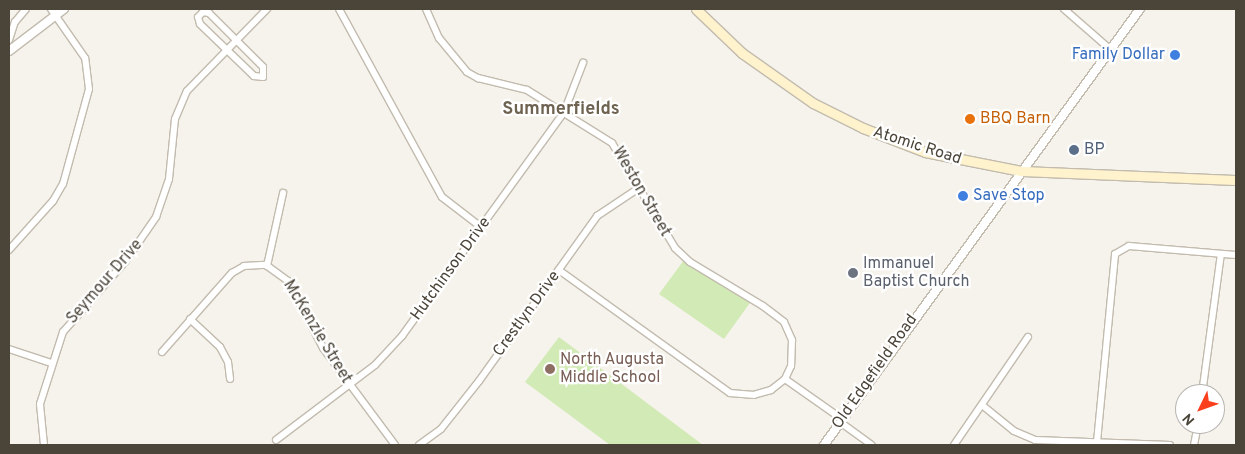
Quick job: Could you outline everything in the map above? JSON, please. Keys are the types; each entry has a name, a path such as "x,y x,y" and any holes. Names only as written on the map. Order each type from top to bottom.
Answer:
{"main road":[{"name":"Atomic Road","path":"696,9 748,59 828,111 925,152 1021,171 1236,180"}],"street":[{"path":"9,40 15,22 26,9"},
{"path":"9,51 53,12 64,9"},
{"name":"Seymour Drive","path":"44,445 39,411 51,363 67,325 125,262 153,222 170,179 174,127 180,103 187,91 268,9"},
{"path":"339,9 442,197 481,227"},
{"name":"Weston Street","path":"426,9 439,38 467,72 478,78 519,86 612,142 640,188 660,228 682,255 784,322 793,347 791,366 785,379"},
{"path":"1064,9 1111,50"},
{"name":"Old Edgefield Road","path":"824,445 1140,9"},
{"path":"9,250 53,201 63,184 89,89 84,58 53,12"},
{"path":"201,13 209,13 237,39 264,67 264,76 254,76 199,22 201,13"},
{"name":"Hutchinson Drive","path":"276,440 348,385 394,346 564,112 583,63"},
{"name":"Crestlyn Drive","path":"420,445 441,429 474,388 597,216 640,188"},
{"path":"267,266 282,193"},
{"path":"1096,443 1115,254 1129,246 1236,256"},
{"path":"1203,384 1221,254"},
{"name":"McKenzie Street","path":"162,352 236,270 249,265 267,266 288,281 323,348 348,385 395,445"},
{"path":"559,270 724,390 736,394 759,394 785,379 868,444"},
{"path":"190,320 220,346 230,368 230,379"},
{"path":"954,445 1028,337"},
{"path":"9,349 51,363"},
{"path":"982,405 1014,431 1028,438 1043,441 1170,445"}],"green space":[{"path":"684,260 752,300 724,339 659,294"},
{"path":"559,337 703,445 610,445 525,382"}],"place":[{"name":"Family Dollar","path":"1175,55"},
{"name":"BBQ Barn","path":"970,119"},
{"name":"BP","path":"1074,150"},
{"name":"Save Stop","path":"963,196"},
{"name":"Immanuel Baptist Church","path":"853,273"},
{"name":"North Augusta Middle School","path":"550,369"}],"district":[{"name":"Summerfields","path":"561,110"}]}
